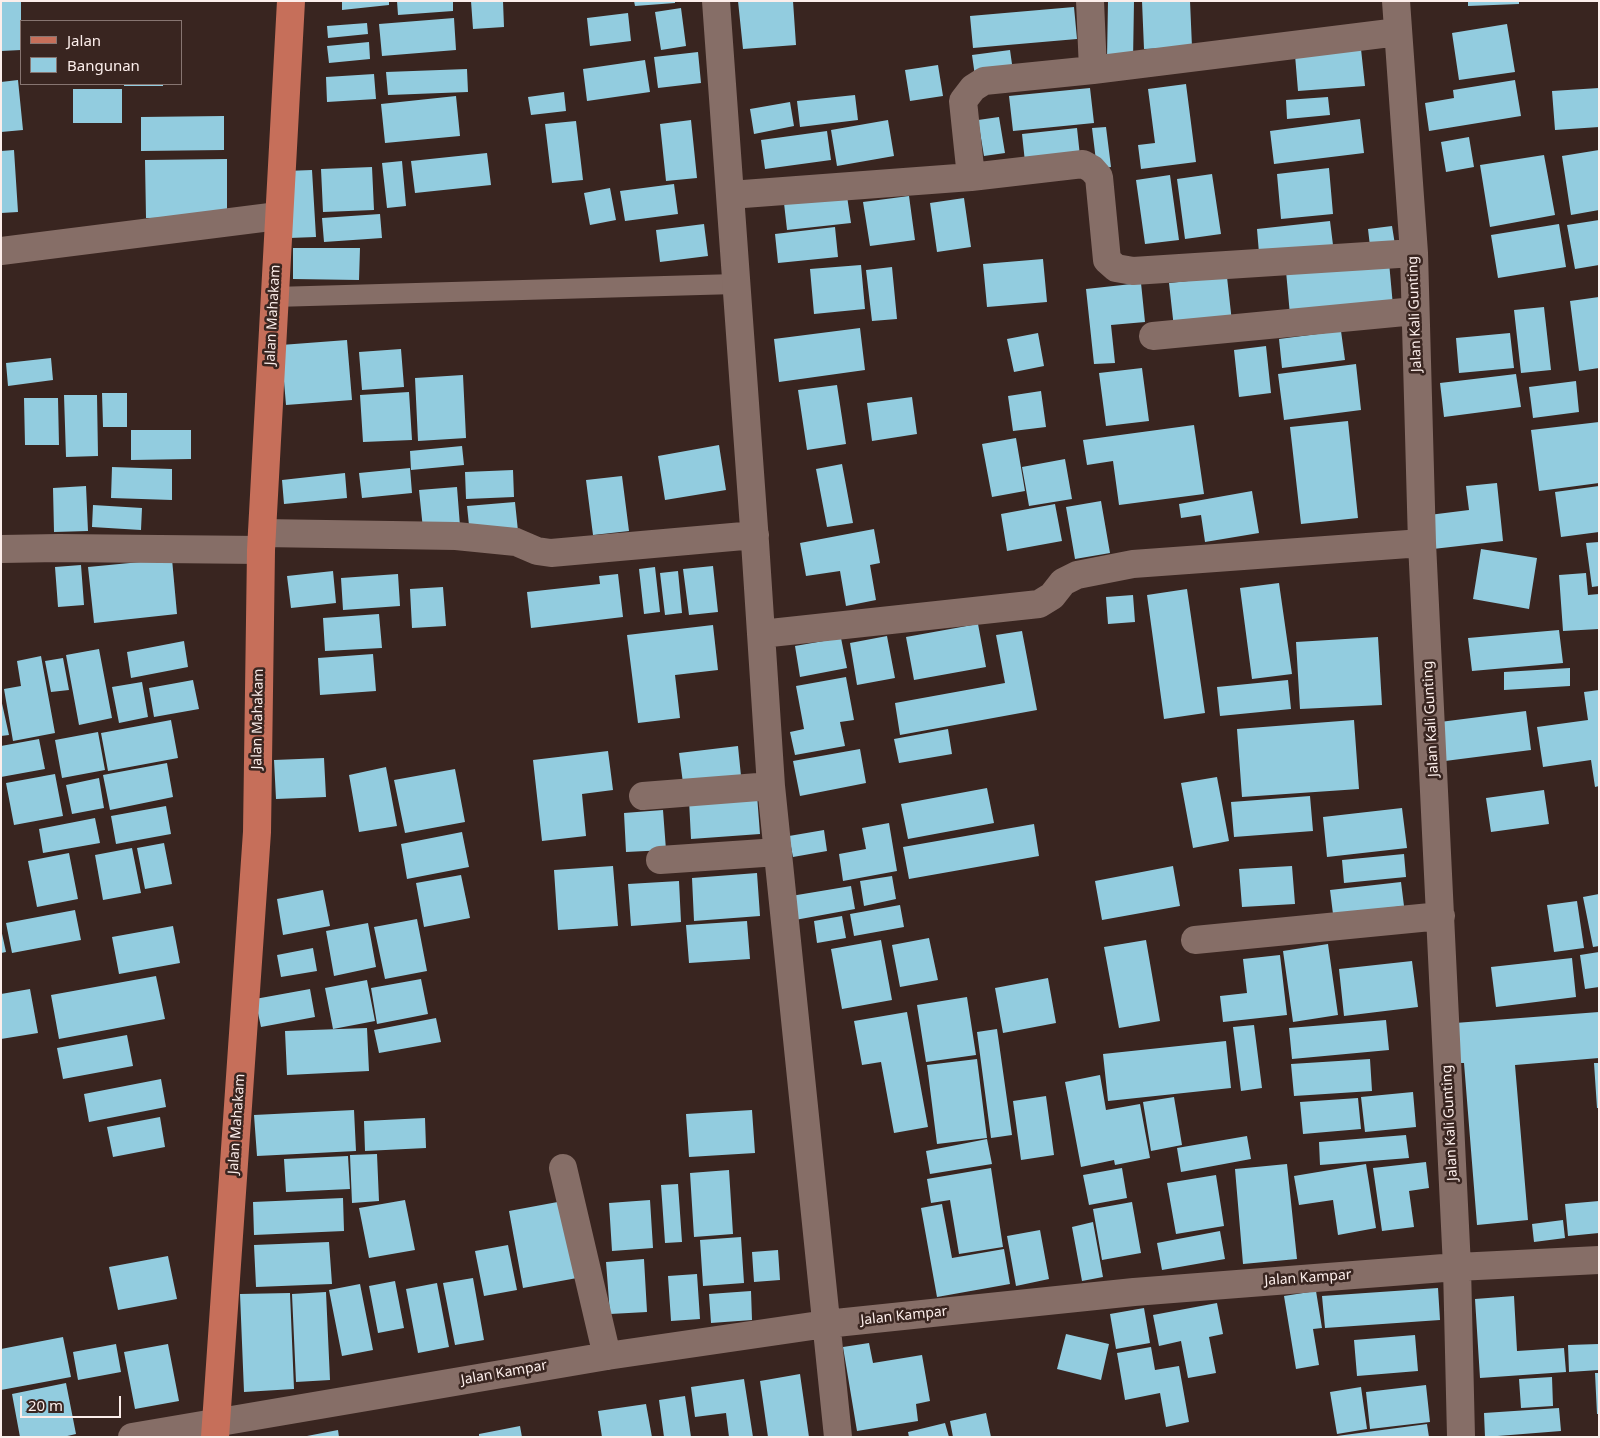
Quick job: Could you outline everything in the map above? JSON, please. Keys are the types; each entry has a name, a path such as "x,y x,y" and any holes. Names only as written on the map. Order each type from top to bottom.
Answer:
{"main road":[{"name":"Jalan Mahakam","path":"216,1429 257,832 261,542 291,1"}],"street":[{"path":"716,1 755,535 771,786 838,1437"},
{"path":"1090,1 1092,70"},
{"name":"Jalan Kali Gunting","path":"1396,1 1414,253 1422,543 1456,1267 1460,1437"},
{"path":"970,177 963,101 973,88 984,82 1398,32"},
{"path":"730,195 970,177 1083,164 1092,169 1099,178 1107,260 1116,268 1133,271 1414,253"},
{"path":"1,251 278,216"},
{"path":"1153,336 1415,311"},
{"path":"1,549 456,536 516,542 537,551 551,553 755,535"},
{"path":"761,634 1039,604 1052,596 1064,582 1077,575 1132,564 1422,543"},
{"path":"643,796 771,786"},
{"path":"660,860 778,852"},
{"path":"1195,940 1441,916"},
{"path":"563,1168 607,1356"},
{"name":"Jalan Kampar","path":"132,1437 216,1429 607,1356 826,1324 1134,1292 1456,1267 1599,1260"}],"lane":[{"path":"274,297 736,284"}],"building":[{"path":"1,1 21,1 20,50 1,51"},
{"path":"342,1 389,1 389,5 342,10"},
{"path":"397,1 453,1 453,11 398,15"},
{"path":"471,1 503,1 504,27 473,29"},
{"path":"634,1 675,1 675,3 635,6"},
{"path":"738,1 793,1 796,45 743,49"},
{"path":"1108,1 1134,1 1133,61 1107,60"},
{"path":"1142,1 1190,1 1192,47 1144,49"},
{"path":"1468,1 1519,1 1519,4 1468,6"},
{"path":"1074,7 1077,39 973,48 970,16"},
{"path":"681,8 686,46 661,50 655,12"},
{"path":"628,13 631,41 590,46 587,18"},
{"path":"454,18 456,50 382,56 379,24"},
{"path":"367,23 368,34 328,38 327,26"},
{"path":"1507,24 1515,72 1459,80 1452,33"},
{"path":"369,42 370,59 329,63 327,46"},
{"path":"1361,49 1365,86 1298,91 1295,55"},
{"path":"1010,50 1013,71 975,76 972,55"},
{"path":"698,52 701,83 658,88 654,57"},
{"path":"645,60 650,92 587,101 583,69"},
{"path":"938,65 943,96 910,101 905,70"},
{"path":"467,69 468,92 388,95 386,72"},
{"path":"374,74 376,99 327,102 326,77"},
{"path":"18,80 23,130 1,132 1,82"},
{"path":"1515,80 1521,116 1429,131 1425,103 1454,98 1453,90"},
{"path":"1186,84 1196,162 1141,169 1138,145 1155,143 1148,89"},
{"path":"124,85 163,85 163,86"},
{"path":"1090,88 1094,123 1013,131 1009,96"},
{"path":"1599,88 1599,127 1555,130 1552,91"},
{"path":"73,89 122,89 122,123 73,123"},
{"path":"564,92 566,111 531,115 528,97"},
{"path":"855,95 858,120 800,127 797,101"},
{"path":"456,96 460,136 385,143 381,104"},
{"path":"1328,97 1330,115 1287,119 1286,100"},
{"path":"790,102 794,126 754,134 750,109"},
{"path":"224,116 224,150 141,151 141,117"},
{"path":"999,117 1005,153 984,156 978,120"},
{"path":"1360,119 1364,153 1274,164 1270,131"},
{"path":"691,120 697,178 666,181 660,124"},
{"path":"888,120 894,156 837,166 831,130"},
{"path":"576,121 583,180 552,183 545,124"},
{"path":"1106,127 1111,167 1097,169 1092,128"},
{"path":"1077,128 1080,156 1025,162 1022,134"},
{"path":"827,131 831,160 765,169 761,140"},
{"path":"1469,137 1474,167 1446,172 1441,142"},
{"path":"14,150 18,212 1,213 1,151"},
{"path":"1599,150 1599,210 1571,215 1562,156"},
{"path":"487,153 491,185 415,193 411,161"},
{"path":"1544,155 1555,215 1490,227 1480,165"},
{"path":"227,159 227,217 146,218 145,160"},
{"path":"402,161 406,206 387,208 382,163"},
{"path":"372,167 374,210 323,212 321,169"},
{"path":"1329,168 1333,214 1281,219 1277,174"},
{"path":"312,170 316,237 289,238 286,171"},
{"path":"1212,174 1221,234 1185,239 1177,179"},
{"path":"1170,175 1179,240 1145,244 1136,180"},
{"path":"674,184 678,214 625,221 620,191"},
{"path":"610,188 616,220 590,225 584,193"},
{"path":"847,196 851,223 787,230 784,203"},
{"path":"909,196 915,240 870,246 863,202"},
{"path":"964,198 971,247 937,252 930,203"},
{"path":"380,214 382,238 324,242 322,218"},
{"path":"1599,220 1599,265 1575,269 1567,225"},
{"path":"1330,221 1333,245 1259,253 1257,229"},
{"path":"704,224 708,256 660,262 656,230"},
{"path":"1559,224 1566,267 1498,278 1491,235"},
{"path":"1392,226 1396,251 1371,255 1368,229"},
{"path":"835,227 838,257 778,263 775,234"},
{"path":"293,248 360,248 359,280 293,279"},
{"path":"1043,259 1047,302 987,307 983,264"},
{"path":"1389,262 1393,306 1290,315 1286,271"},
{"path":"861,265 865,309 814,314 810,269"},
{"path":"892,267 897,319 872,321 866,270"},
{"path":"1227,277 1232,322 1174,328 1169,283"},
{"path":"1141,283 1145,322 1111,325 1115,363 1094,364 1086,289"},
{"path":"1599,297 1599,368 1579,371 1570,301"},
{"path":"1544,307 1551,370 1521,373 1514,310"},
{"path":"860,328 865,370 779,382 774,339"},
{"path":"1341,331 1345,360 1282,368 1279,339"},
{"path":"1038,333 1044,366 1014,372 1007,339"},
{"path":"1510,333 1514,368 1459,373 1456,338"},
{"path":"347,340 352,400 286,405 281,345"},
{"path":"1266,346 1271,393 1239,397 1234,350"},
{"path":"401,349 404,387 362,390 359,352"},
{"path":"51,358 53,380 8,386 6,363"},
{"path":"1356,364 1361,410 1284,420 1278,374"},
{"path":"1142,368 1149,421 1106,426 1099,373"},
{"path":"1516,374 1521,407 1444,417 1440,383"},
{"path":"463,375 466,438 418,441 415,378"},
{"path":"1576,381 1579,412 1533,418 1529,387"},
{"path":"837,385 846,444 807,450 798,390"},
{"path":"1041,391 1046,427 1013,431 1008,396"},
{"path":"409,392 412,440 363,442 360,395"},
{"path":"102,393 127,393 127,427 103,427"},
{"path":"64,395 97,395 98,456 66,457"},
{"path":"912,397 917,434 872,441 867,403"},
{"path":"24,398 58,398 59,445 25,445"},
{"path":"1348,421 1358,518 1301,524 1290,427"},
{"path":"1599,422 1599,483 1539,491 1531,430"},
{"path":"1194,425 1204,494 1119,505 1113,461 1087,465 1083,440"},
{"path":"131,430 191,430 191,459 131,460"},
{"path":"1016,438 1025,491 992,497 982,444"},
{"path":"719,445 726,490 665,500 658,456"},
{"path":"462,446 464,465 411,470 410,451"},
{"path":"1065,459 1072,499 1029,506 1022,467"},
{"path":"842,464 853,523 827,527 816,469"},
{"path":"112,467 172,469 172,500 111,498"},
{"path":"410,468 412,493 362,498 359,473"},
{"path":"513,470 514,497 466,499 465,472"},
{"path":"345,473 347,498 284,504 282,480"},
{"path":"622,476 629,531 593,535 586,480"},
{"path":"1497,483 1503,541 1433,549 1429,515 1469,510 1466,486"},
{"path":"86,486 88,531 54,532 53,488"},
{"path":"1599,486 1599,532 1561,537 1555,492"},
{"path":"457,487 460,526 423,529 419,490"},
{"path":"1252,491 1259,533 1205,542 1201,515 1181,518 1179,504"},
{"path":"1101,501 1110,553 1075,559 1066,507"},
{"path":"515,502 518,531 470,535 467,506"},
{"path":"1055,504 1062,541 1007,551 1001,514"},
{"path":"93,505 142,508 141,530 92,527"},
{"path":"874,529 880,563 870,565 876,600 846,606 840,571 806,576 800,543"},
{"path":"1599,542 1599,586 1592,587 1586,543"},
{"path":"1481,549 1537,558 1529,609 1473,599"},
{"path":"172,559 177,614 94,623 88,567"},
{"path":"81,565 84,605 58,607 55,567"},
{"path":"713,566 718,612 689,615 683,569"},
{"path":"655,567 660,612 644,614 639,569"},
{"path":"333,571 336,603 291,608 287,576"},
{"path":"678,571 682,613 665,615 660,573"},
{"path":"1586,573 1588,595 1599,594 1599,629 1563,631 1559,575"},
{"path":"398,574 400,606 343,610 341,578"},
{"path":"618,574 623,617 531,628 527,592 600,584 599,576"},
{"path":"1279,583 1292,674 1252,679 1240,588"},
{"path":"443,587 446,626 412,628 410,589"},
{"path":"1187,589 1205,713 1164,719 1147,595"},
{"path":"1133,595 1135,622 1108,624 1106,597"},
{"path":"379,614 382,648 325,651 323,618"},
{"path":"978,624 986,667 914,680 906,637"},
{"path":"713,625 718,670 675,675 680,718 638,723 627,635"},
{"path":"1559,630 1563,663 1472,671 1468,638"},
{"path":"1022,631 1037,710 900,735 895,703 1005,683 996,635"},
{"path":"887,636 895,678 857,685 850,643"},
{"path":"1378,637 1382,705 1300,709 1296,642"},
{"path":"841,638 847,668 800,677 795,646"},
{"path":"184,641 188,667 131,678 127,652"},
{"path":"99,649 112,718 79,725 66,655"},
{"path":"373,654 376,691 320,695 318,658"},
{"path":"41,656 55,733 13,741 4,689 21,686 17,661"},
{"path":"63,658 69,690 51,692 45,661"},
{"path":"1570,668 1570,686 1504,690 1504,672"},
{"path":"846,677 854,720 840,722 845,746 795,755 790,732 804,729 796,686"},
{"path":"193,680 199,709 154,717 149,688"},
{"path":"1288,680 1291,709 1220,716 1217,687"},
{"path":"142,682 148,717 119,723 112,687"},
{"path":"1599,690 1599,786 1595,787 1591,760 1543,767 1537,727 1588,720 1584,692"},
{"path":"1,699 9,735 1,736"},
{"path":"1526,711 1531,750 1445,761 1440,722"},
{"path":"171,720 178,758 108,771 101,733"},
{"path":"1354,720 1359,789 1242,797 1237,729"},
{"path":"948,729 952,754 899,763 894,739"},
{"path":"98,732 105,770 62,778 55,740"},
{"path":"39,739 45,769 1,777 1,746"},
{"path":"738,746 741,776 683,783 679,753"},
{"path":"860,749 866,783 800,796 793,761"},
{"path":"608,751 613,790 582,794 586,836 542,841 533,760"},
{"path":"324,758 326,797 276,799 274,760"},
{"path":"167,763 173,797 110,810 103,775"},
{"path":"386,767 397,826 359,832 349,775"},
{"path":"455,769 465,822 405,833 394,780"},
{"path":"55,774 63,816 14,825 6,783"},
{"path":"1217,777 1229,841 1193,848 1181,783"},
{"path":"99,778 104,808 72,814 66,785"},
{"path":"987,788 994,823 908,839 901,804"},
{"path":"1544,790 1549,824 1491,832 1486,798"},
{"path":"757,795 760,834 691,839 689,800"},
{"path":"1310,796 1313,831 1234,837 1231,802"},
{"path":"166,806 171,834 116,844 111,816"},
{"path":"1402,808 1407,848 1327,857 1323,817"},
{"path":"663,810 666,850 626,852 624,813"},
{"path":"95,818 100,843 43,853 39,829"},
{"path":"889,823 897,871 843,881 839,854 866,849 862,828"},
{"path":"1034,824 1039,856 909,879 903,847"},
{"path":"824,830 827,851 793,857 789,836"},
{"path":"462,832 469,867 407,879 401,844"},
{"path":"164,843 172,884 145,889 137,848"},
{"path":"132,848 141,893 103,900 95,855"},
{"path":"69,853 78,899 37,907 28,861"},
{"path":"1404,854 1406,877 1344,883 1342,860"},
{"path":"613,866 618,926 558,930 554,870"},
{"path":"1173,866 1180,906 1102,920 1095,881"},
{"path":"1292,866 1295,904 1242,907 1239,869"},
{"path":"757,873 760,916 694,921 692,878"},
{"path":"461,875 470,918 424,927 416,883"},
{"path":"892,876 896,899 864,906 860,881"},
{"path":"679,881 681,922 631,926 628,884"},
{"path":"1401,882 1404,906 1333,914 1330,890"},
{"path":"851,886 855,909 795,920 791,896"},
{"path":"323,890 330,926 283,935 277,899"},
{"path":"1599,894 1599,946 1593,947 1583,897"},
{"path":"1577,901 1584,948 1554,952 1547,905"},
{"path":"900,905 904,927 854,936 850,914"},
{"path":"75,910 81,940 12,953 6,923"},
{"path":"842,916 846,938 817,943 814,921"},
{"path":"417,919 427,971 385,979 374,927"},
{"path":"747,921 750,959 689,963 686,925"},
{"path":"368,923 376,967 334,976 326,931"},
{"path":"173,926 180,963 119,974 112,937"},
{"path":"1,929 6,952 1,953"},
{"path":"929,938 938,980 900,987 892,945"},
{"path":"881,940 892,1000 842,1009 831,949"},
{"path":"1146,940 1160,1021 1119,1028 1104,947"},
{"path":"1328,944 1338,1015 1293,1022 1283,951"},
{"path":"313,948 317,971 281,977 277,955"},
{"path":"1599,952 1599,987 1585,989 1580,955"},
{"path":"1280,955 1287,1015 1223,1022 1220,996 1247,993 1243,959"},
{"path":"1572,958 1576,997 1496,1007 1491,967"},
{"path":"1412,961 1418,1007 1344,1016 1339,969"},
{"path":"156,976 165,1019 59,1039 51,995"},
{"path":"1048,978 1056,1023 1003,1033 995,988"},
{"path":"421,979 428,1014 377,1024 371,988"},
{"path":"367,980 375,1021 333,1029 325,988"},
{"path":"30,989 38,1033 1,1039 1,994"},
{"path":"310,989 315,1017 261,1027 255,999"},
{"path":"967,997 976,1055 926,1062 917,1005"},
{"path":"907,1012 928,1127 894,1133 881,1062 862,1065 854,1021"},
{"path":"1599,1012 1599,1058 1515,1065 1528,1220 1477,1225 1464,1063 1459,1063 1455,1023"},
{"path":"436,1018 441,1042 379,1053 374,1030"},
{"path":"1386,1020 1389,1050 1292,1059 1289,1028"},
{"path":"1254,1025 1262,1088 1241,1091 1233,1027"},
{"path":"367,1028 369,1071 287,1075 285,1031"},
{"path":"997,1029 1012,1135 991,1138 977,1032"},
{"path":"127,1035 133,1066 63,1079 57,1048"},
{"path":"1226,1041 1231,1088 1108,1101 1103,1054"},
{"path":"977,1059 987,1138 937,1144 927,1065"},
{"path":"1370,1059 1372,1091 1294,1096 1291,1064"},
{"path":"1594,1063 1599,1063 1599,1108 1597,1108"},
{"path":"1100,1075 1106,1110 1140,1104 1150,1158 1115,1165 1114,1160 1081,1167 1065,1082"},
{"path":"161,1079 166,1107 89,1122 84,1094"},
{"path":"1413,1092 1416,1127 1365,1132 1361,1097"},
{"path":"1046,1096 1054,1155 1021,1160 1013,1101"},
{"path":"1174,1097 1182,1145 1151,1151 1143,1102"},
{"path":"1358,1098 1361,1129 1303,1134 1300,1102"},
{"path":"354,1110 356,1151 257,1156 254,1115"},
{"path":"752,1110 755,1153 689,1157 686,1114"},
{"path":"160,1117 165,1147 113,1157 107,1127"},
{"path":"425,1118 426,1148 365,1151 364,1121"},
{"path":"1406,1135 1409,1158 1320,1165 1319,1142"},
{"path":"1247,1136 1251,1159 1181,1172 1177,1148"},
{"path":"987,1139 992,1164 930,1174 926,1151"},
{"path":"377,1154 379,1201 352,1203 350,1155"},
{"path":"348,1156 350,1189 286,1192 284,1159"},
{"path":"1426,1162 1429,1188 1409,1191 1414,1227 1382,1231 1373,1168"},
{"path":"1287,1164 1297,1259 1243,1264 1235,1169"},
{"path":"1366,1164 1376,1228 1338,1235 1333,1200 1299,1205 1294,1176"},
{"path":"991,1168 1003,1247 959,1254 950,1200 931,1203 927,1179"},
{"path":"1122,1168 1127,1198 1089,1205 1083,1175"},
{"path":"729,1170 733,1234 694,1237 690,1173"},
{"path":"1216,1175 1224,1226 1176,1234 1167,1183"},
{"path":"678,1184 682,1242 665,1243 661,1185"},
{"path":"343,1198 344,1231 254,1235 253,1202"},
{"path":"405,1200 415,1250 369,1258 359,1208"},
{"path":"650,1200 653,1248 612,1251 609,1203"},
{"path":"563,1201 577,1278 523,1288 509,1211"},
{"path":"1599,1201 1599,1233 1568,1236 1565,1204"},
{"path":"1132,1202 1141,1253 1102,1260 1093,1209"},
{"path":"942,1204 952,1258 1004,1249 1010,1284 937,1297 921,1208"},
{"path":"1563,1220 1565,1238 1534,1242 1532,1224"},
{"path":"1093,1222 1103,1277 1082,1281 1072,1227"},
{"path":"1040,1230 1049,1279 1016,1286 1007,1236"},
{"path":"1220,1231 1225,1259 1162,1270 1157,1243"},
{"path":"741,1237 744,1283 703,1286 700,1240"},
{"path":"329,1242 332,1284 256,1287 254,1245"},
{"path":"508,1245 517,1290 484,1296 475,1251"},
{"path":"778,1250 780,1280 754,1282 752,1252"},
{"path":"168,1256 177,1299 118,1310 109,1267"},
{"path":"644,1259 647,1312 610,1314 606,1262"},
{"path":"697,1274 700,1319 671,1321 668,1276"},
{"path":"473,1278 484,1340 455,1345 443,1283"},
{"path":"395,1281 404,1328 378,1333 369,1286"},
{"path":"437,1283 449,1347 418,1353 406,1289"},
{"path":"360,1284 373,1350 342,1356 329,1290"},
{"path":"1438,1288 1440,1320 1325,1328 1322,1296"},
{"path":"751,1291 752,1320 711,1323 709,1294"},
{"path":"1316,1291 1322,1328 1313,1329 1319,1365 1296,1369 1284,1296"},
{"path":"326,1292 330,1380 296,1382 292,1294"},
{"path":"290,1293 294,1389 244,1392 240,1294"},
{"path":"1514,1296 1517,1351 1564,1348 1566,1372 1480,1378 1475,1299"},
{"path":"1217,1303 1223,1334 1209,1337 1216,1373 1188,1378 1181,1341 1159,1346 1153,1315"},
{"path":"1144,1308 1150,1343 1116,1349 1110,1314"},
{"path":"1066,1334 1109,1344 1101,1380 1057,1369"},
{"path":"1415,1335 1418,1371 1357,1376 1354,1340"},
{"path":"63,1337 71,1377 1,1390 1,1349"},
{"path":"869,1343 873,1363 922,1355 930,1401 916,1404 918,1421 857,1431 843,1347"},
{"path":"116,1344 121,1372 78,1380 73,1352"},
{"path":"168,1344 179,1401 135,1409 124,1352"},
{"path":"1599,1344 1599,1370 1569,1372 1568,1345"},
{"path":"1151,1347 1155,1370 1179,1366 1189,1422 1166,1427 1160,1393 1125,1400 1117,1353"},
{"path":"1595,1373 1599,1373 1599,1414 1597,1414"},
{"path":"800,1374 809,1437 768,1437 760,1381"},
{"path":"1552,1377 1553,1406 1521,1408 1519,1379"},
{"path":"744,1379 753,1437 729,1437 726,1413 695,1417 691,1387"},
{"path":"66,1383 76,1434 63,1437 20,1437 12,1394"},
{"path":"1426,1385 1430,1422 1370,1429 1366,1392"},
{"path":"1361,1387 1367,1429 1337,1434 1330,1392"},
{"path":"685,1396 691,1437 664,1437 659,1400"},
{"path":"646,1404 652,1437 602,1437 598,1411"},
{"path":"1559,1408 1561,1431 1485,1437 1484,1413"},
{"path":"986,1413 991,1437 953,1437 950,1421"},
{"path":"945,1423 949,1437 909,1437 908,1432"},
{"path":"1427,1424 1429,1437 1337,1437 1337,1436"},
{"path":"520,1426 522,1437 479,1437 479,1434"},
{"path":"338,1430 339,1437 307,1437 307,1436"}]}
